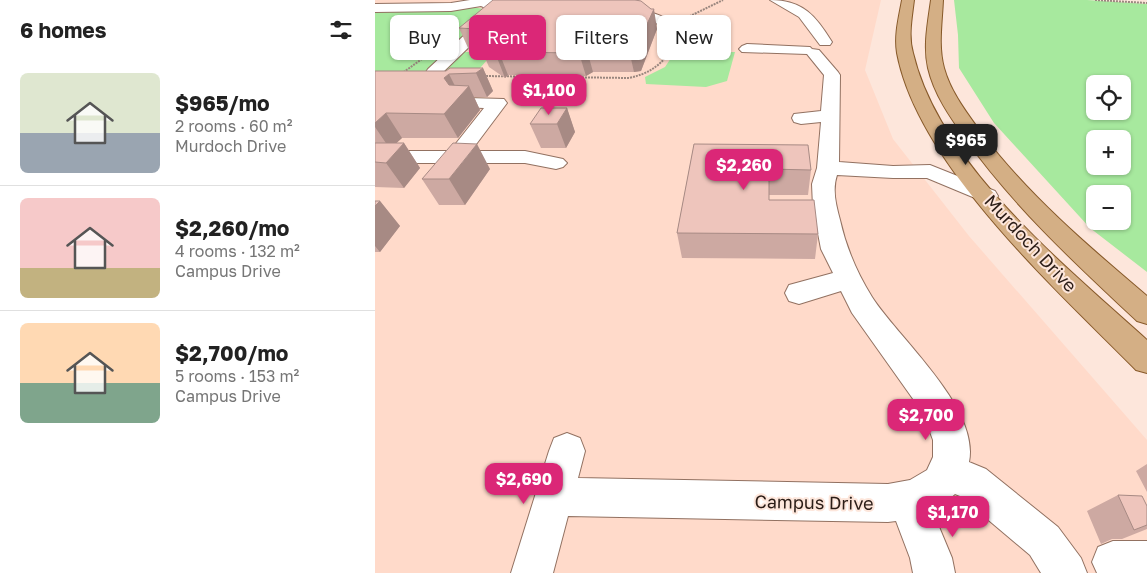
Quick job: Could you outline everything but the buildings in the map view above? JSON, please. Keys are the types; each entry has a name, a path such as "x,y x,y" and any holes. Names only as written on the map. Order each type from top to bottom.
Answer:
{"main road":[{"name":"Murdoch Drive","path":"907,0 903,43 909,70 922,104 948,147 1023,238 1147,360"},
{"name":"Murdoch Drive","path":"937,0 934,56 940,82 953,108 982,149 1012,185 1067,240 1147,313"}],"street":[{"path":"776,0 804,14 817,29 816,48 832,75 816,117 828,168 823,184 825,207 834,249 847,279 861,305 935,402 943,416 950,432 951,461 949,473 973,482 1037,535 1044,541 1066,573"},
{"path":"435,72 489,3"},
{"path":"375,8 489,3 536,11"},
{"path":"624,12 657,9"},
{"path":"609,11 624,12 657,19"},
{"path":"753,49 816,48"},
{"path":"456,157 498,103 467,102"},
{"path":"930,171 945,160 948,147"},
{"path":"375,175 384,157 525,157 556,163"},
{"path":"828,168 893,172 930,171 987,196"},
{"path":"799,293 847,279"},
{"path":"532,573 567,451"},
{"name":"Campus Drive","path":"555,497 888,503 908,501 927,493 938,486 949,473"},
{"path":"916,520 931,558 934,573"}],"path":[{"path":"700,15 723,0"},
{"path":"1095,0 1147,3"},
{"path":"477,76 629,78 644,75 658,68 665,60"},
{"path":"398,76 408,76"}],"shaded area":[{"path":"375,0 881,0 865,70 893,139 969,236 1147,440 1147,573 375,573"}],"green space":[{"path":"954,0 1087,0 1147,4 1147,272 1093,230 1131,230 1131,185 1086,185 1086,224 994,123 959,68"},
{"path":"470,7 492,10 487,15 469,15 469,33 459,43 459,15 390,15 390,60 442,60 430,72 375,72 375,9"},
{"path":"463,52 469,52 469,60 487,60 474,75 440,75 455,60 459,60 459,56"},
{"path":"731,52 735,52 727,81 706,87 646,84 645,77 665,67 670,60 731,60"}]}
